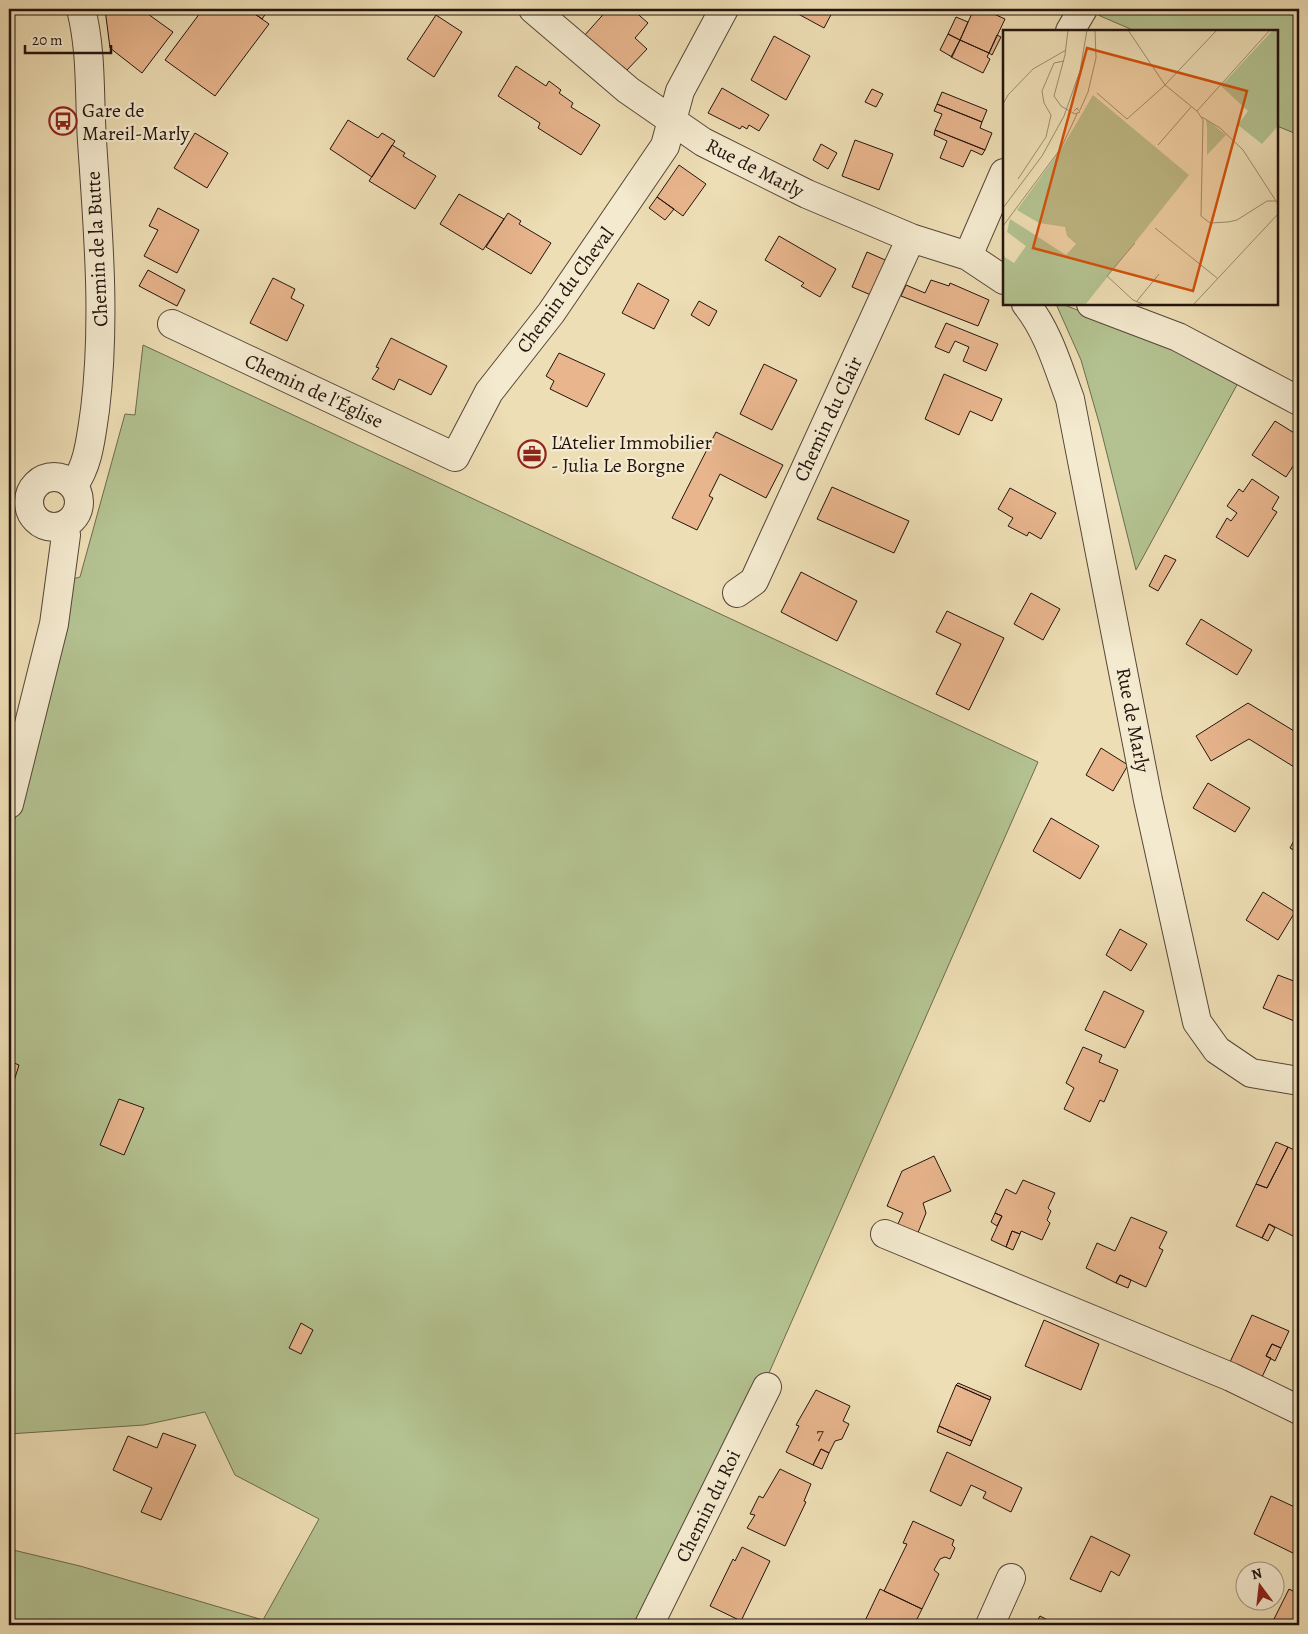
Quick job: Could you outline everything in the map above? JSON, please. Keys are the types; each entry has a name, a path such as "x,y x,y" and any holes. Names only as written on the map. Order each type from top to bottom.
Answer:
{"street":[{"name":"Chemin de la Butte","path":"73,486 79,478 90,445 102,338 102,298 90,117 90,63 81,9"},
{"name":"Rue de Marly","path":"533,9 628,90 703,142 807,194 912,238 968,256 1003,279"},
{"name":"Chemin du Cheval","path":"455,457 489,392 551,313 665,146 680,91 724,9"},
{"path":"1071,30 1083,9"},
{"path":"968,256 1003,175"},
{"name":"Chemin du Clair","path":"737,593 754,581 912,238"},
{"name":"Rue de Marly","path":"1027,305 1034,313 1052,347 1070,399 1148,800 1197,1022 1217,1050 1251,1072 1299,1081"},
{"path":"1094,305 1178,337 1299,400"},
{"name":"Chemin de l'Église","path":"172,324 455,457"},
{"path":"59,478 73,486 79,500 78,508 76,515 64,525 49,527 36,520 19,506 44,479 59,478"},
{"path":"9,804 54,624 66,535 64,525"},
{"path":"885,1234 988,1274 1231,1377 1299,1410"},
{"name":"Chemin du Roi","path":"649,1625 767,1387"},
{"path":"990,1625 1011,1578"}],"green space":[{"path":"1102,9 1299,9 1299,135 1278,126 1278,30 1133,30 1098,15"},
{"path":"1056,305 1065,305 1178,349 1238,383 1136,570 1100,426 1081,360"},
{"path":"143,345 1038,762 658,1625 9,1625 9,1549 80,1566 263,1620 319,1519 235,1475 205,1412 144,1425 9,1434 9,835 22,800 68,580 80,577 125,414 135,415"}],"building":[{"path":"105,9 141,9 173,32 142,73 110,48"},
{"path":"203,9 248,9 269,24 215,96 165,60"},
{"path":"248,9 269,9 262,19"},
{"path":"608,9 613,9 616,12 619,9 632,9 648,23 635,38 647,49 627,70 584,36"},
{"path":"789,9 834,9 824,28"},
{"path":"974,9 983,9 1005,19 989,53 960,40"},
{"path":"436,15 462,32 434,77 407,59"},
{"path":"956,17 968,22 960,40 948,34"},
{"path":"948,34 960,40 952,57 940,50"},
{"path":"997,35 1001,37 992,55 989,53"},
{"path":"774,36 810,56 786,100 751,80"},
{"path":"960,40 989,53 987,57 990,59 983,73 951,57"},
{"path":"516,66 546,86 549,81 561,90 559,93 573,103 571,107 600,125 581,155 538,128 540,123 498,96"},
{"path":"722,88 769,115 759,131 749,125 747,129 742,126 740,129 708,113"},
{"path":"872,89 883,94 876,107 865,102"},
{"path":"942,92 987,110 982,122 937,104"},
{"path":"937,104 982,122 980,128 992,133 985,150 935,130 942,114 934,111"},
{"path":"348,120 378,138 382,133 395,141 372,177 330,149"},
{"path":"935,130 985,150 982,155 971,150 963,167 940,158 947,141 934,135"},
{"path":"195,133 228,153 207,188 174,168"},
{"path":"855,140 893,154 879,190 842,176"},
{"path":"821,144 837,153 828,169 813,160"},
{"path":"392,145 405,153 403,156 436,176 415,209 369,181"},
{"path":"679,165 706,184 683,216 657,197"},
{"path":"459,194 504,219 483,250 440,224"},
{"path":"657,197 674,209 665,220 649,208"},
{"path":"158,208 199,230 177,273 144,256 158,230 149,226"},
{"path":"508,213 521,221 519,224 551,243 531,274 486,247"},
{"path":"779,236 836,269 820,297 801,286 804,283 765,260"},
{"path":"867,252 892,263 878,298 852,287"},
{"path":"148,270 185,290 177,306 139,286"},
{"path":"273,278 295,289 291,298 304,305 287,341 250,323"},
{"path":"931,280 949,286 950,283 989,300 978,326 901,296 906,285 925,293"},
{"path":"638,283 669,300 654,329 622,313"},
{"path":"699,301 717,311 709,326 691,315"},
{"path":"946,323 998,344 986,371 963,361 969,347 955,341 949,353 935,347"},
{"path":"391,338 447,366 431,395 399,379 394,390 372,379 379,368 376,367"},
{"path":"559,353 605,374 587,407 550,389 554,381 546,376"},
{"path":"764,364 797,380 772,430 740,414"},
{"path":"944,374 1002,399 992,421 970,411 959,435 925,419"},
{"path":"1275,421 1299,436 1299,457 1286,477 1252,455"},
{"path":"716,432 783,465 766,498 720,474 709,496 713,498 697,530 672,518"},
{"path":"1252,479 1279,497 1272,509 1277,512 1248,557 1216,537 1227,518 1231,521 1237,513 1227,506 1239,489 1243,492"},
{"path":"832,487 909,521 894,553 817,519"},
{"path":"1010,488 1056,513 1041,539 1029,532 1027,536 1008,526 1013,518 998,509"},
{"path":"1165,555 1176,560 1158,591 1149,586"},
{"path":"801,572 857,601 837,641 781,612"},
{"path":"1031,593 1060,609 1043,640 1014,624"},
{"path":"947,611 1004,638 969,710 936,694 961,644 936,632"},
{"path":"1201,619 1252,650 1237,675 1186,644"},
{"path":"1248,703 1299,734 1299,770 1249,739 1211,761 1196,736"},
{"path":"1101,748 1128,765 1113,791 1086,775"},
{"path":"1208,783 1250,808 1235,832 1193,808"},
{"path":"1051,818 1099,846 1080,879 1033,851"},
{"path":"1299,831 1299,853 1290,848"},
{"path":"1263,892 1295,912 1278,940 1246,920"},
{"path":"1120,929 1147,944 1131,971 1106,955"},
{"path":"1278,975 1299,983 1299,1023 1263,1008"},
{"path":"1104,991 1144,1011 1125,1048 1085,1030"},
{"path":"1083,1047 1102,1055 1099,1062 1118,1070 1104,1102 1100,1100 1090,1122 1064,1109 1074,1088 1066,1083"},
{"path":"9,1061 19,1065 14,1081 9,1079"},
{"path":"119,1099 144,1108 124,1155 100,1145"},
{"path":"1276,1142 1288,1147 1267,1188 1256,1184"},
{"path":"1288,1147 1299,1152 1299,1239 1269,1224 1262,1238 1236,1226 1256,1184 1267,1188"},
{"path":"934,1156 951,1191 923,1203 926,1213 917,1235 897,1226 903,1213 887,1206 902,1171"},
{"path":"1023,1180 1055,1193 1048,1208 1051,1211 1047,1220 1050,1223 1042,1240 1021,1231 1020,1234 1012,1231 1006,1247 991,1240 1002,1216 995,1213 1006,1189 1016,1194"},
{"path":"995,1213 1002,1216 997,1226 991,1222"},
{"path":"1131,1217 1167,1232 1159,1248 1163,1250 1146,1287 1120,1275 1116,1283 1086,1268 1097,1243 1115,1251"},
{"path":"1269,1224 1275,1228 1268,1241 1262,1238"},
{"path":"1012,1231 1020,1234 1013,1250 1006,1247"},
{"path":"1120,1275 1131,1280 1128,1288 1116,1283"},
{"path":"1252,1315 1289,1331 1281,1348 1272,1344 1266,1356 1271,1358 1262,1377 1230,1362"},
{"path":"1044,1320 1099,1344 1081,1390 1025,1366"},
{"path":"301,1323 313,1330 301,1354 289,1348"},
{"path":"1272,1344 1281,1348 1275,1361 1266,1356"},
{"path":"958,1383 991,1397 990,1400 956,1385"},
{"path":"956,1385 990,1400 972,1441 939,1426"},
{"path":"816,1390 850,1406 843,1421 849,1424 842,1439 835,1441 829,1453 821,1449 813,1465 786,1452 799,1426 796,1425"},
{"path":"939,1426 972,1441 970,1446 937,1432"},
{"path":"163,1433 196,1445 161,1520 141,1512 152,1488 113,1470 128,1436 157,1448"},
{"path":"821,1449 829,1453 822,1469 813,1465"},
{"path":"947,1452 1022,1488 1011,1512 983,1498 986,1492 971,1485 961,1506 930,1491"},
{"path":"780,1469 811,1484 804,1501 806,1502 785,1546 747,1528 755,1515 750,1514 759,1496 763,1498"},
{"path":"1271,1496 1299,1509 1299,1556 1254,1534"},
{"path":"913,1521 954,1540 952,1545 955,1548 950,1559 945,1557 940,1559 934,1570 939,1574 922,1609 884,1591 907,1544 903,1543"},
{"path":"1091,1536 1130,1555 1119,1576 1111,1571 1101,1592 1070,1579"},
{"path":"742,1547 770,1561 741,1621 710,1606 733,1559 735,1561"},
{"path":"880,1589 922,1609 914,1625 863,1625"},
{"path":"1289,1589 1299,1594 1299,1625 1271,1625 1278,1612 1286,1612 1286,1595"},
{"path":"1040,1616 1057,1625 1035,1625"}],"place":[{"name":"Gare de Mareil-Marly","path":"63,121"},
{"name":"L'Atelier Immobilier - Julia Le Borgne","path":"532,454"}]}
